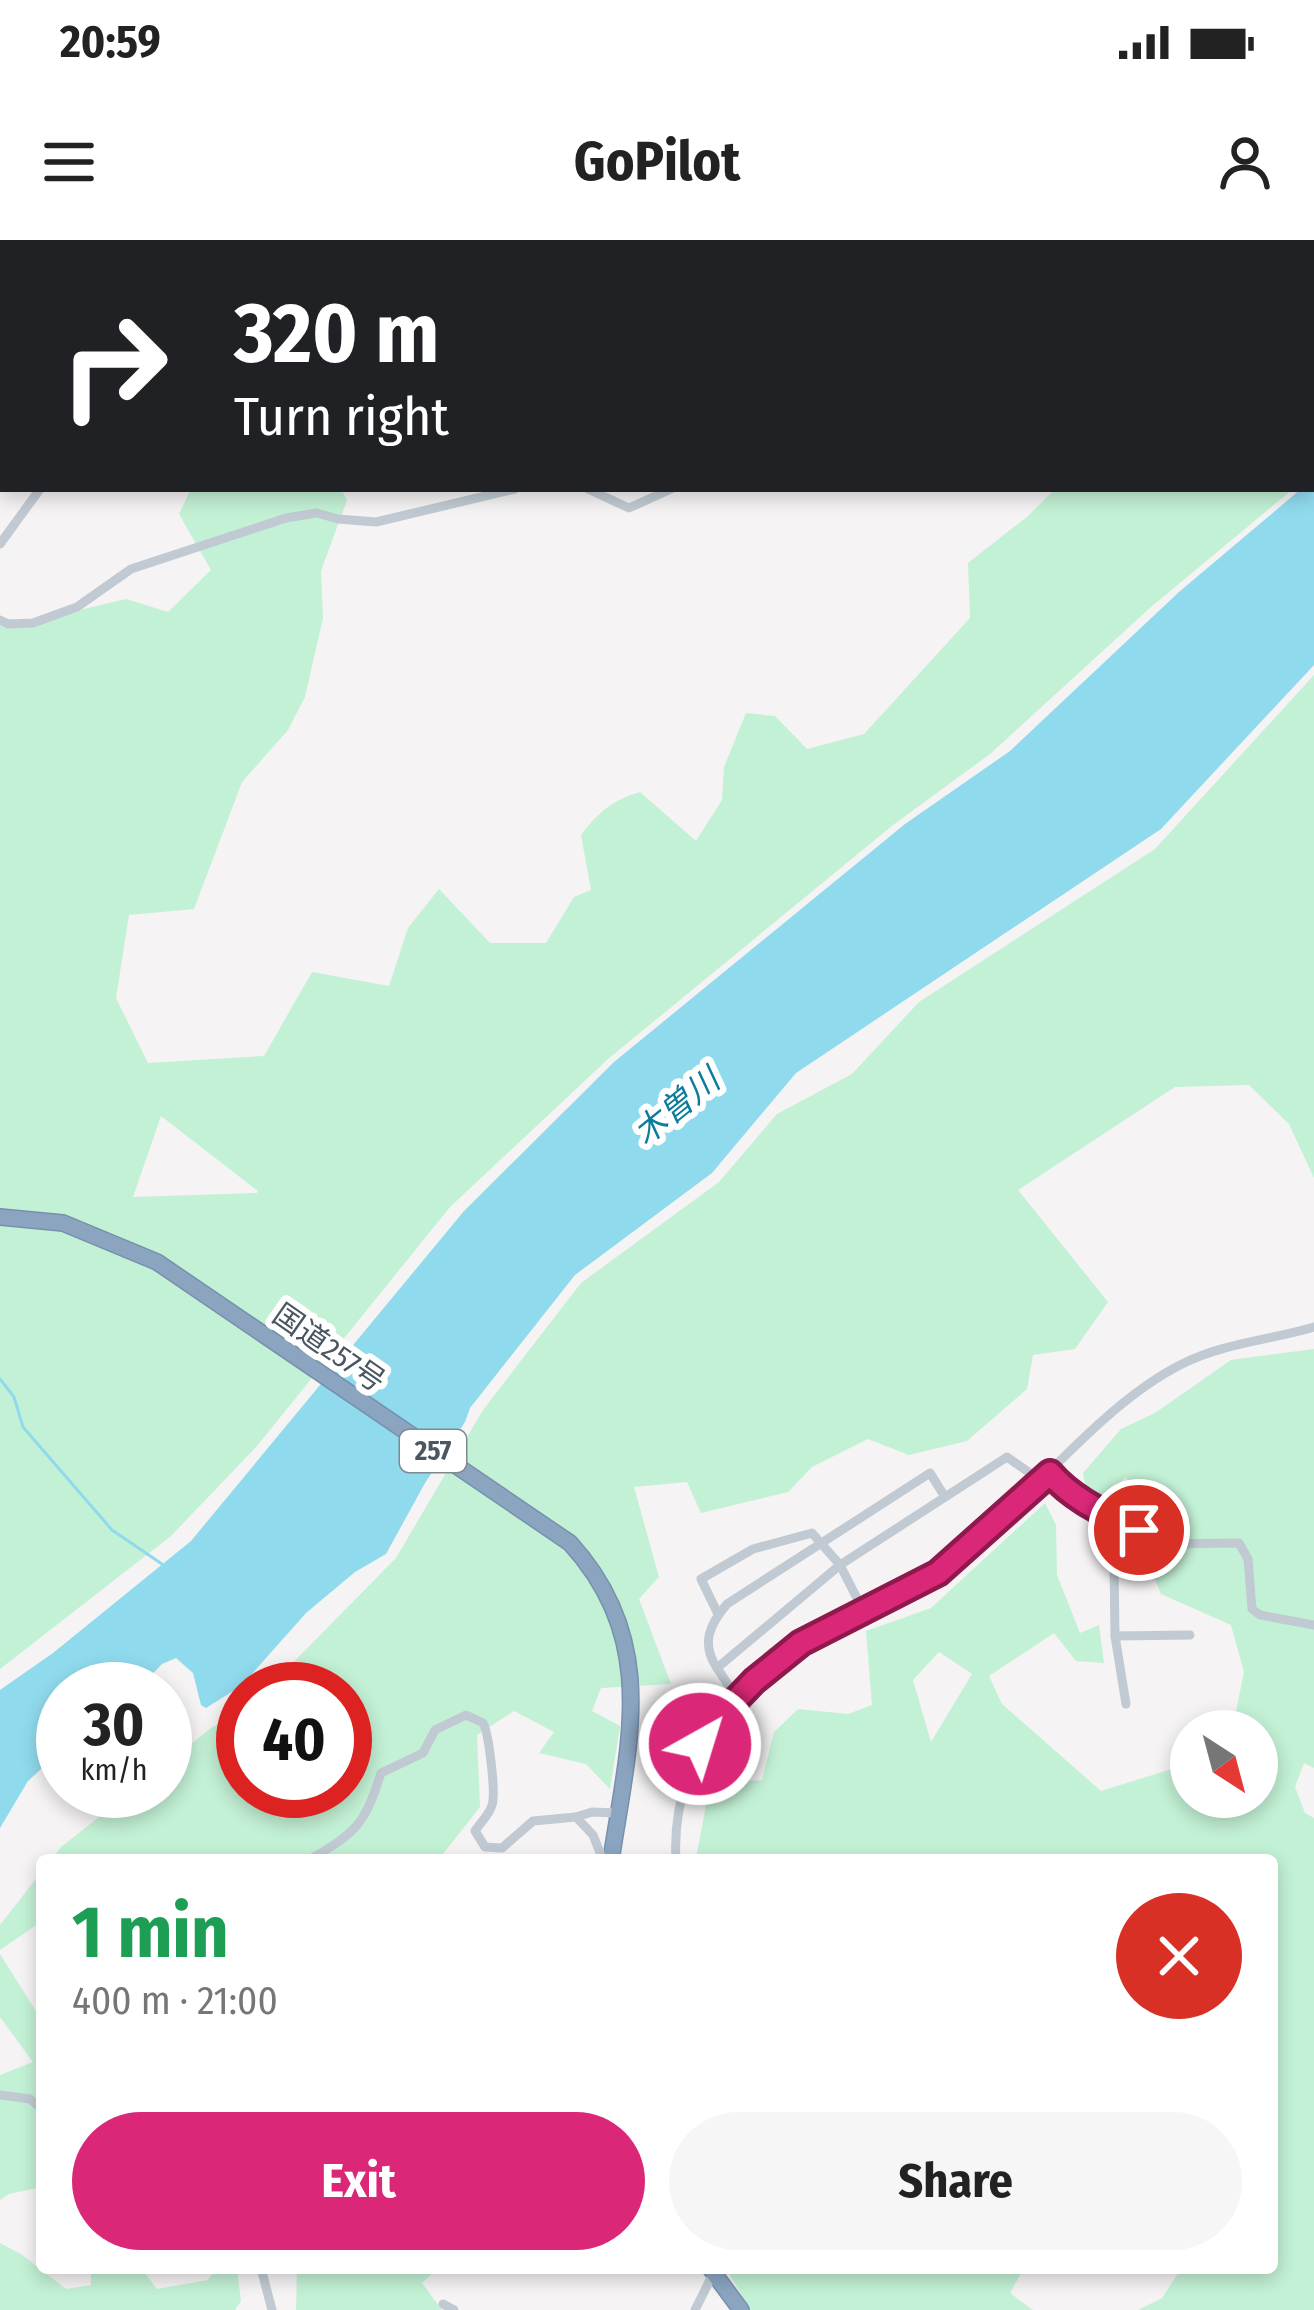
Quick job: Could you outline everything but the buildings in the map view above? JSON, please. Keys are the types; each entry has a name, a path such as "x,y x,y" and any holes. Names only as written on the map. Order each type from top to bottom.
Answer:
{"highway":[{"name":"国道257号","path":"0,1216 63,1223 158,1262 569,1544 608,1596 627,1643 633,1695 608,1854"},
{"path":"714,2274 741,2310"}],"street":[{"path":"0,544 38,492"},
{"path":"0,620 21,625 55,615 77,607 131,569 286,518 317,513 376,522 502,492"},
{"path":"594,492 629,508 664,492"},
{"path":"676,1854 675,1827 688,1770 713,1724 801,1643 938,1573 1138,1392 1178,1366 1220,1348 1314,1327"},
{"path":"716,1668 840,1565 1007,1457 1041,1481"},
{"path":"737,1698 708,1655 707,1633 727,1604 930,1473 946,1497"},
{"path":"1050,1473 1063,1488 1160,1544 1239,1543 1248,1559 1252,1609 1260,1615 1314,1625"},
{"path":"1096,1509 1114,1561 1115,1636 1126,1704"},
{"path":"718,1614 701,1579 753,1549 812,1533 840,1565 863,1610"},
{"path":"1115,1636 1190,1634"},
{"path":"320,1854 364,1819 381,1773 423,1753 435,1730 457,1716 483,1723 491,1743 494,1799 476,1831 484,1847 502,1848 533,1821 618,1813"},
{"path":"576,1816 604,1854"},
{"path":"0,2096 36,2104"},
{"path":"263,2274 272,2310"},
{"path":"695,2310 711,2274"}],"green space":[{"path":"190,492 343,492 347,500 321,571 323,618 305,697 288,730 242,782 194,909 129,915 116,998 148,1063 264,1056 312,972 389,986 408,928 439,889 490,943 546,943 574,897 591,890 581,835 600,814 640,792 696,841 722,800 724,767 746,713 775,716 807,749 864,734 970,618 968,563 1052,492 1289,492 1151,607 990,754 893,825 608,1059 450,1207 257,1446 171,1536 0,1669 0,621 33,621 126,599 168,612 211,570 179,514","holes":["161,1116 257,1193 133,1197"]},
{"path":"1314,675 1314,1178 1289,1124 1249,1085 1175,1087 1018,1190 1108,1302 1075,1349 1033,1355 1027,1389 967,1441 909,1455 868,1439 812,1467 788,1492 701,1513 687,1482 634,1487 659,1577 639,1599 671,1684 601,1688 592,1711 620,1726 610,1789 586,1764 539,1753 554,1732 514,1711 477,1735 480,1807 443,1854 56,1854 98,1818 192,1818 192,1743 216,1726 216,1818 372,1818 372,1662 294,1662 396,1558 483,1410 581,1283 719,1182 777,1114 852,1074 919,1002 1155,849"},
{"path":"1314,1349 1314,1768 1304,1763 1295,1787 1305,1813 1314,1818 1314,2310 1138,2310 1162,2298 1178,2274 1278,2274 1278,1854 697,1854 710,1784 762,1780 774,1732 798,1709 848,1714 872,1705 866,1631 931,1608 1045,1503 1056,1525 1057,1575 1080,1633 1099,1625 1104,1663 1076,1661 1054,1633 989,1676 1002,1704 1101,1791 1170,1770 1170,1818 1278,1818 1278,1710 1236,1710 1244,1672 1231,1625 1161,1594 1139,1542 1146,1507 1126,1477 1106,1495 1086,1489 1083,1473 1121,1429 1155,1413 1231,1360","holes":["939,1652 972,1674 931,1742 913,1680"]},
{"path":"36,1879 36,1925 0,1950 0,1925"},
{"path":"0,1954 36,2011 36,2188 0,2200 0,2075 33,2062 0,2017"},
{"path":"0,2243 36,2266 36,2274 47,2274 66,2289 91,2285 91,2274 146,2274 157,2289 208,2280 212,2274 238,2274 241,2301 235,2310 0,2310"},
{"path":"297,2274 432,2274 422,2283 442,2310 296,2310"},
{"path":"729,2274 1022,2274 1010,2293 1033,2310 750,2310"}],"water":[{"name":"木曽川","path":"1297,492 1314,492 1314,665 1161,829 796,1073 712,1173 575,1275 470,1408 386,1554 355,1572 306,1613 262,1662 216,1662 216,1702 206,1708 201,1705 192,1662 176,1658 167,1662 40,1662 191,1541 464,1211 614,1062 905,824 1010,751 1179,592"},
{"path":"36,1665 36,1774 0,1828 0,1690"}],"waterway":[{"path":"0,1379 14,1397 23,1427 112,1530 162,1564"}],"route":[{"path":"700,1744 754,1681 801,1643 938,1573 1050,1473 1085,1504 1139,1530"}]}
